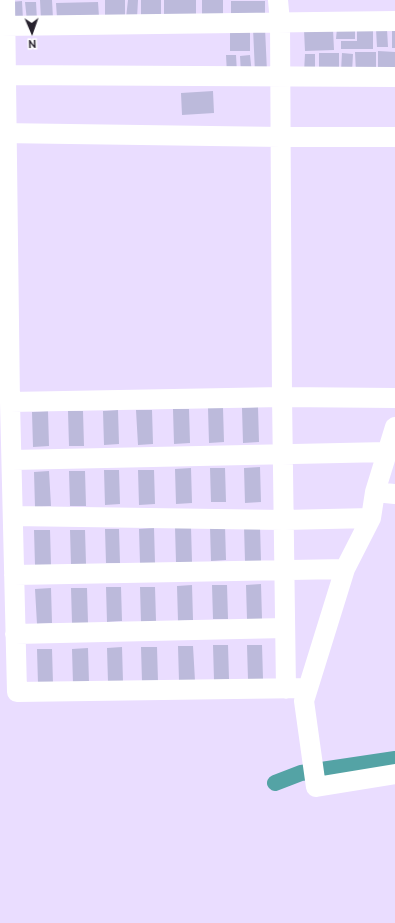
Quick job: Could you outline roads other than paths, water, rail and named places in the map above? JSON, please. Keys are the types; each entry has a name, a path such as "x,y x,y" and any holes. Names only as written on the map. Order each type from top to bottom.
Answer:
{"street":[{"path":"5,0 2,26 17,692 308,688"},
{"path":"278,0 280,22 282,397 286,689"},
{"path":"2,26 395,21"},
{"path":"3,75 395,77"},
{"path":"4,133 395,137"},
{"path":"10,402 282,397 395,398"},
{"path":"395,427 375,492 371,518 345,569 304,701 316,786 395,774"},
{"path":"12,460 283,453 387,452"},
{"path":"375,492 395,494"},
{"path":"13,516 284,520 371,518"},
{"path":"14,575 345,569"},
{"path":"15,634 285,628"}],"waterway":[{"path":"275,783 301,773 395,759"}]}
